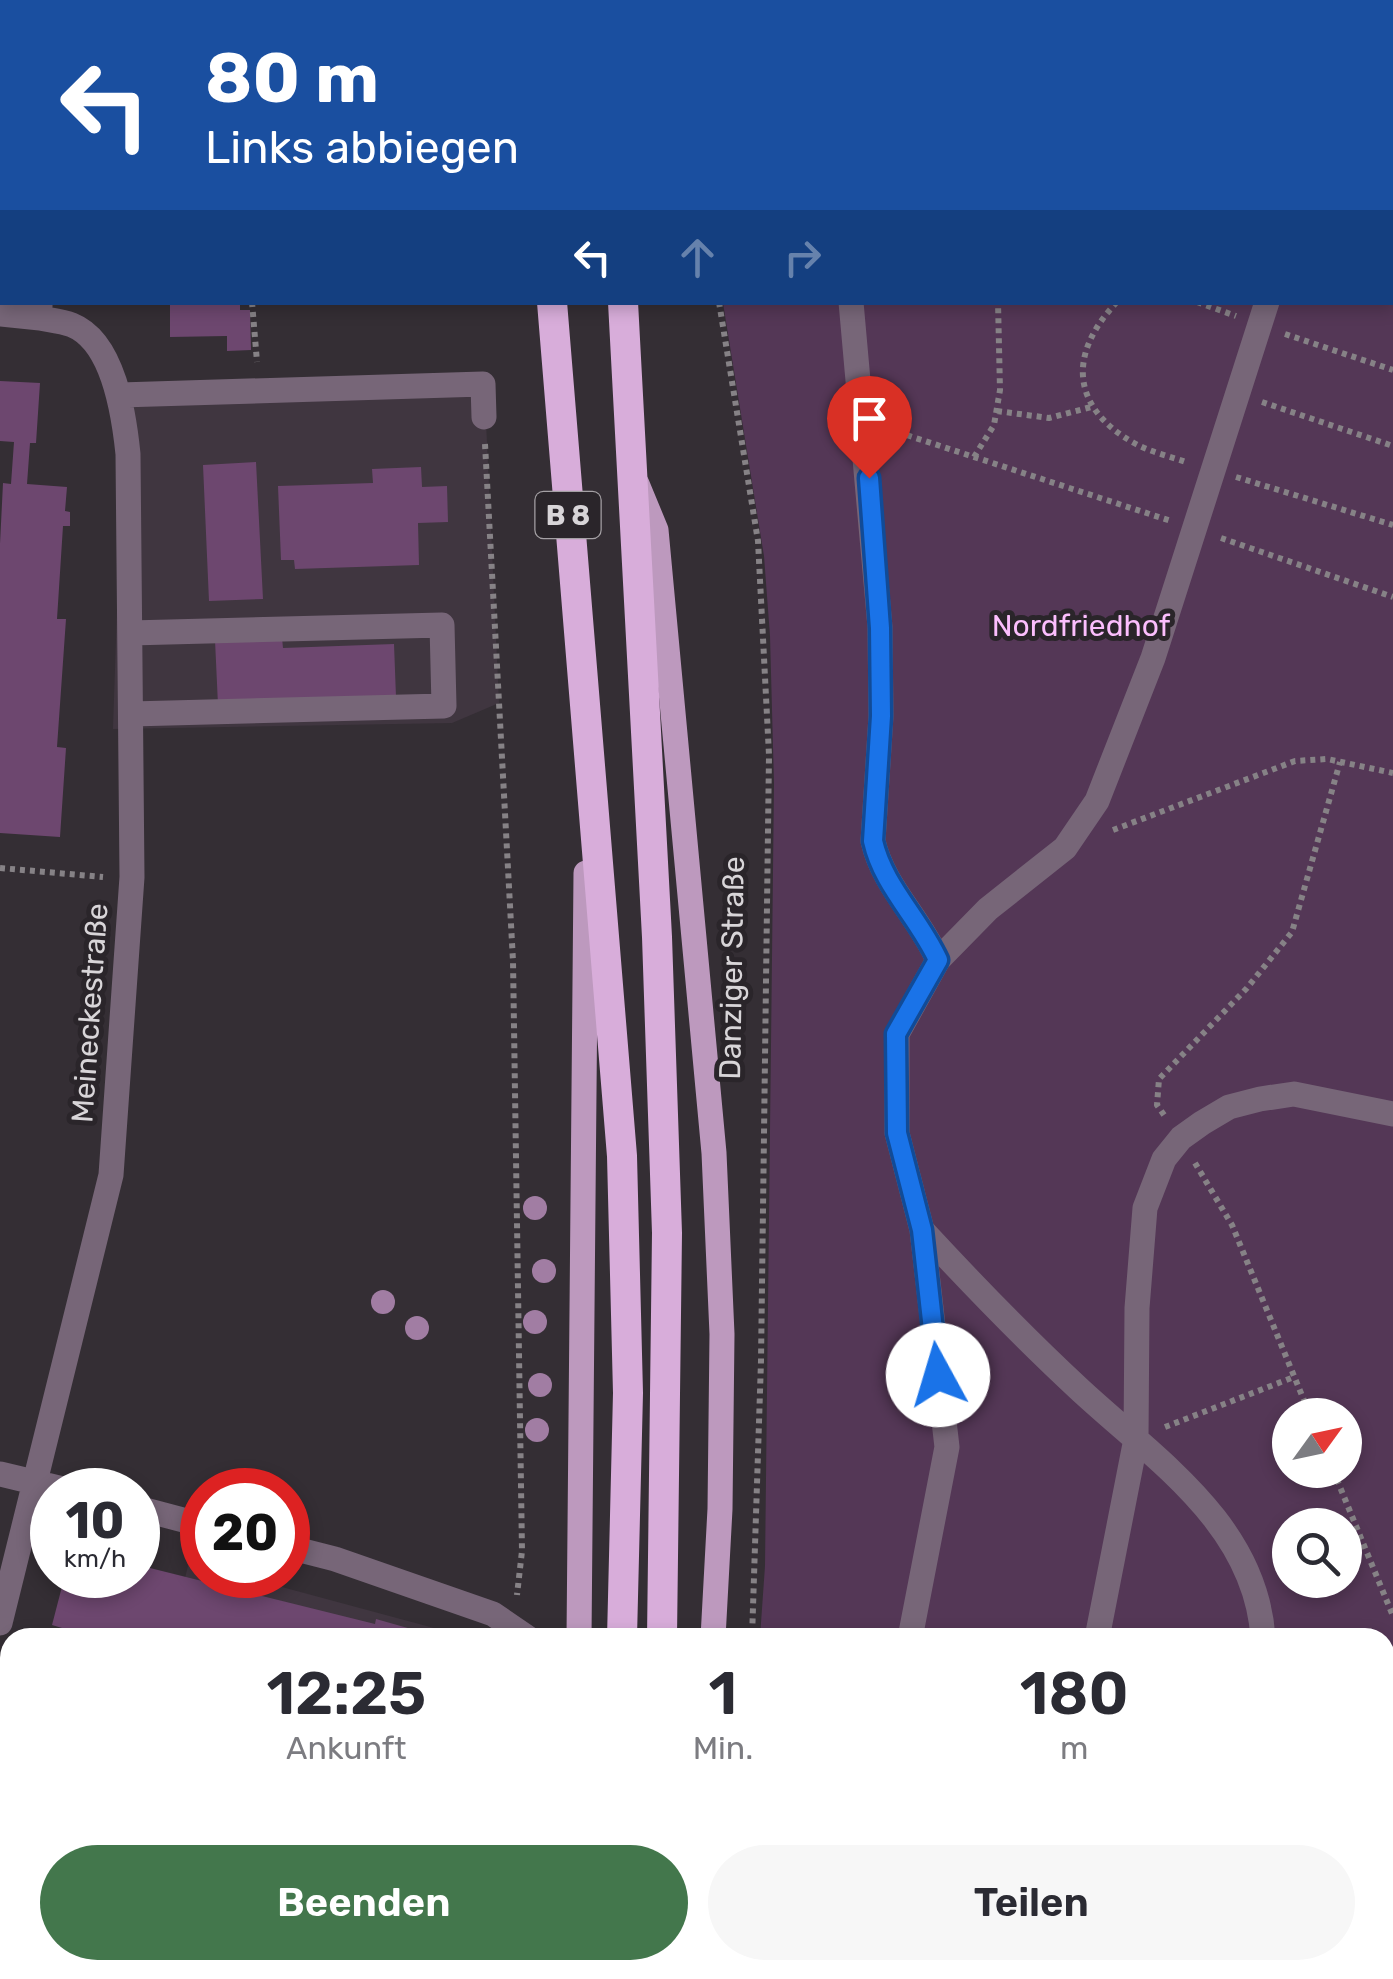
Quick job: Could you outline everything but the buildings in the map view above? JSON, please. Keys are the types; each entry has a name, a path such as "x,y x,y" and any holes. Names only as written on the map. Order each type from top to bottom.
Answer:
{"highway":[{"name":"B 8","path":"552,305 585,727"},
{"name":"Danziger Straße","path":"624,305 658,937 666,1213 662,1628"},
{"path":"585,727 622,1156 628,1393 622,1628"}],"main road":[{"name":"Danziger Straße","path":"631,468 656,530 714,1153 722,1334 720,1509 713,1628"},
{"path":"579,1628 587,960 585,727"}],"street":[{"path":"851,305 880,628 881,716 873,841 877,861 926,932 938,960"},
{"name":"Meineckestraße","path":"0,314 40,310 74,325 92,341 120,394 128,454 132,878 111,1174 39,1468"},
{"path":"912,1628 947,1447 922,1230 897,1133 896,1034 938,960 988,908 1065,848 1097,801 1153,658 1263,314"},
{"path":"120,394 483,384 484,418"},
{"path":"130,633 442,625 444,706 130,714"},
{"path":"1099,1628 1136,1439 1136,1308 1145,1208 1159,1168 1180,1138 1230,1107 1260,1098 1294,1094 1393,1114"},
{"path":"922,1230 980,1293 1214,1516 1235,1544 1260,1602 1263,1628"},
{"path":"0,1474 30,1481"},
{"name":"Meineckestraße","path":"0,1623 30,1506"},
{"path":"310,1553 334,1559 493,1626"}],"path":[{"path":"252,305 260,388"},
{"name":"Danziger Straße","path":"720,305 758,541 768,755 762,1342 752,1628"},
{"path":"974,457 994,425 1000,390 998,305"},
{"path":"1114,305 1097,323 1084,348 1082,374 1088,398 1110,428 1138,446 1393,524"},
{"path":"1214,305 1263,314 1393,370"},
{"path":"1238,394 1393,446"},
{"path":"996,411 1049,418 1094,406"},
{"path":"484,418 512,961 522,1551 516,1601"},
{"path":"863,420 1393,598"},
{"path":"1065,848 1295,761 1340,762 1393,773"},
{"path":"1303,1398 1232,1225 1157,1105 1159,1078 1247,988 1292,932 1340,762"},
{"path":"0,868 132,878"},
{"path":"1136,1439 1294,1377"},
{"path":"1340,1488 1393,1616"},
{"path":"1384,1595 1393,1592"}],"shaded area":[{"path":"484,378 499,703 452,723 113,729 124,399"},
{"path":"310,1595 434,1628 172,1628 180,1598 310,1598"}],"green space":[{"name":"Nordfriedhof","path":"723,305 1393,305 1393,1628 761,1628 765,1566 774,783 764,556"}],"route":[{"path":"869,478 880,628 881,716 873,841 877,861 926,932 938,960 896,1034 897,1133 922,1230 938,1375"}]}
